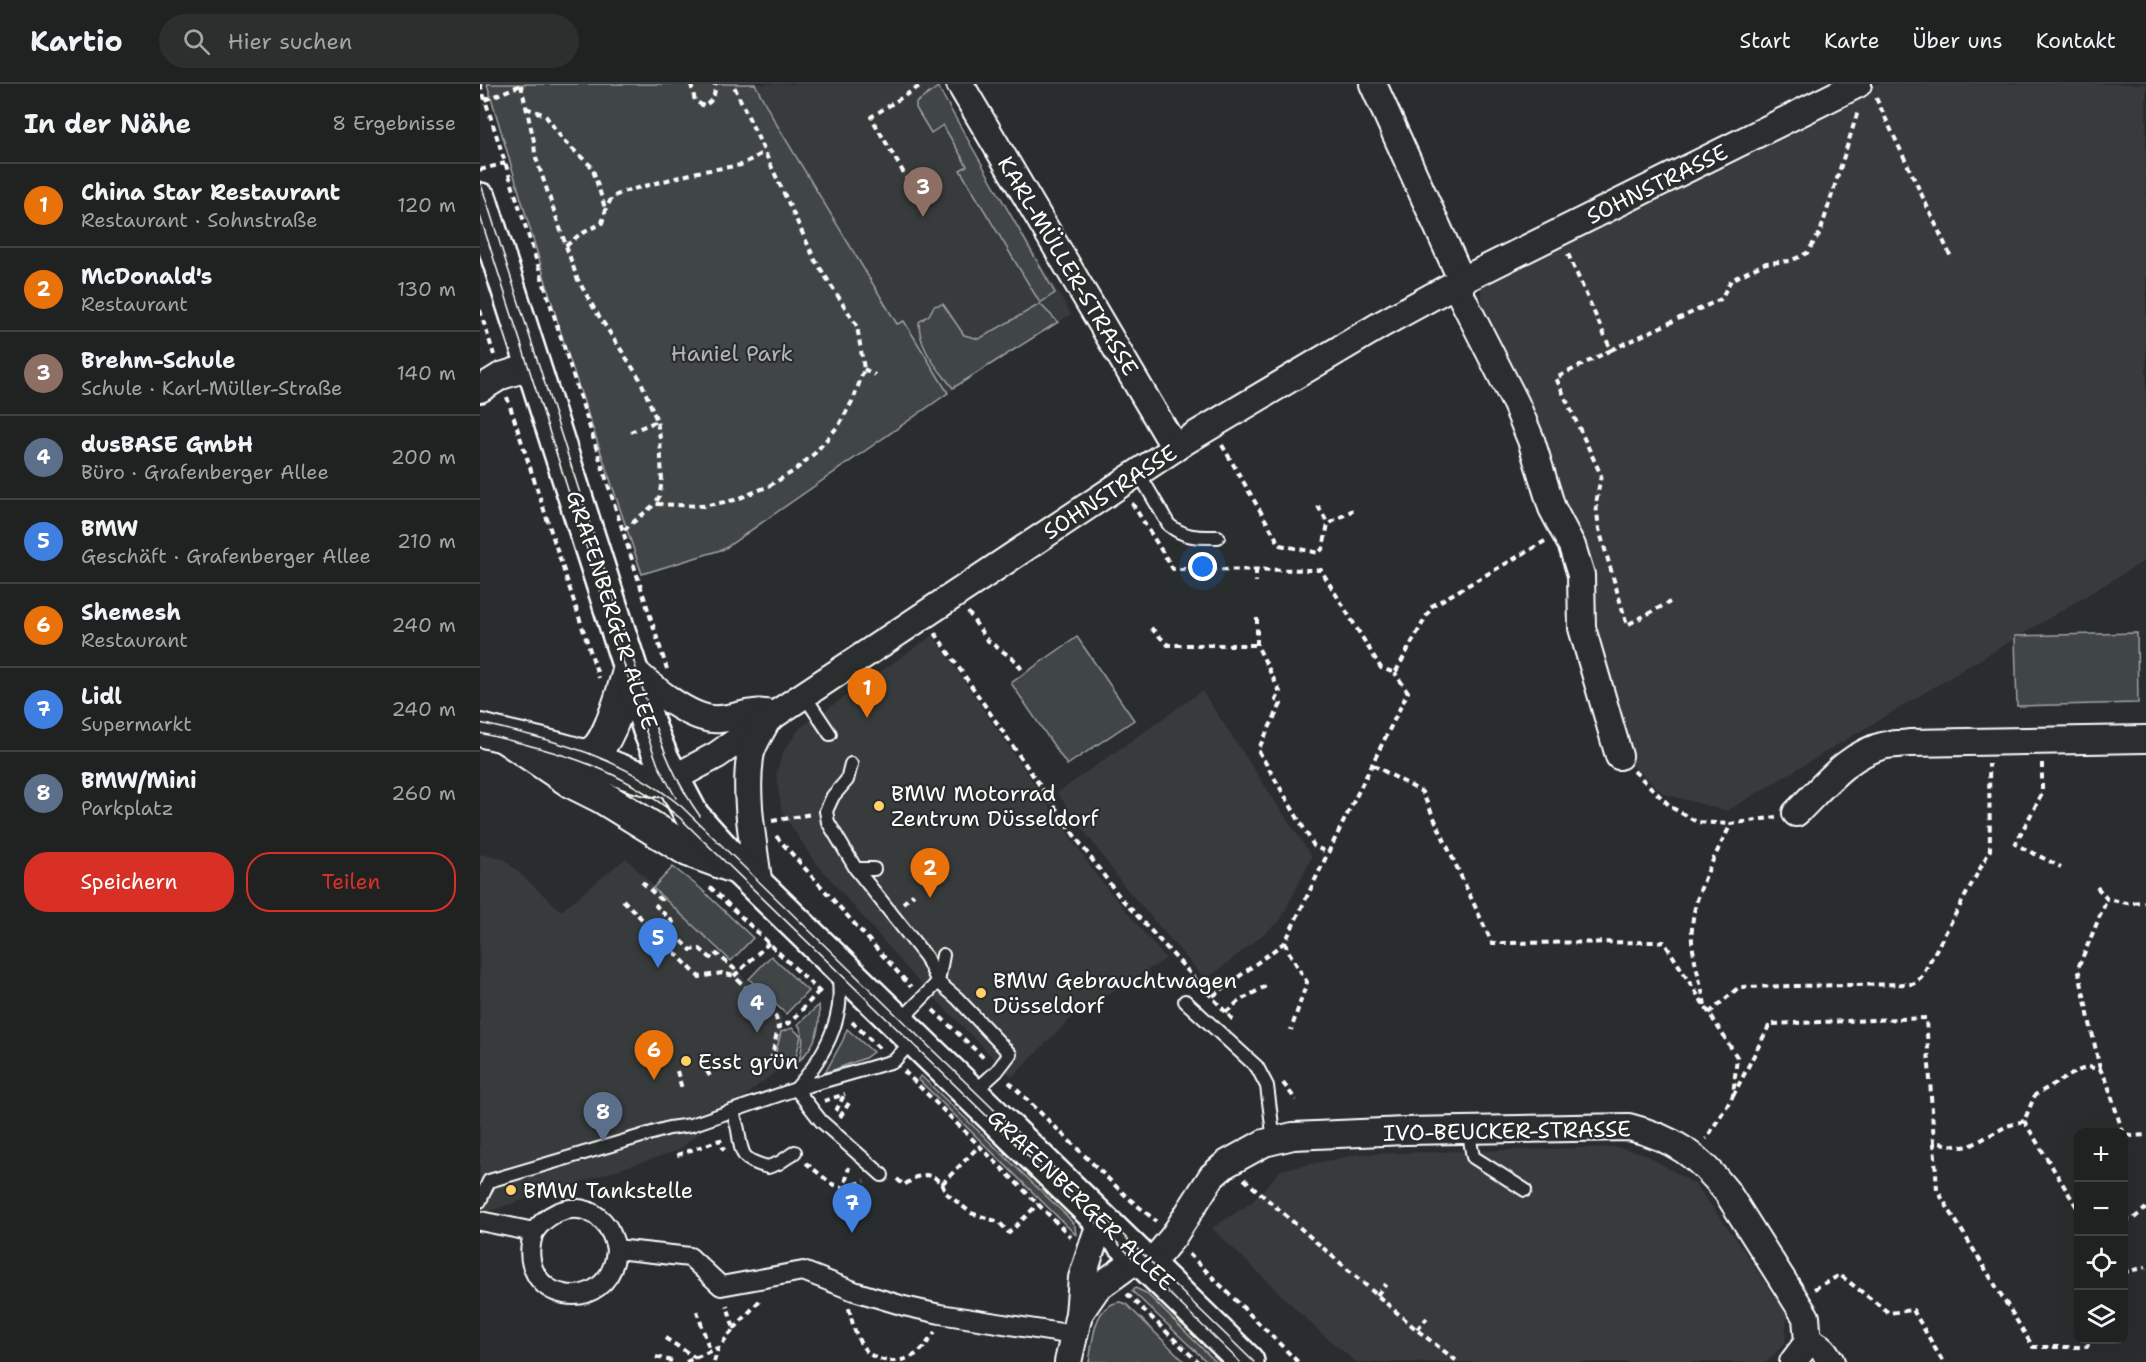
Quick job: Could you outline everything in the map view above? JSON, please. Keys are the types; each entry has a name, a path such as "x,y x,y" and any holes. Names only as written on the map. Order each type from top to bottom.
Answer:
{"main road":[{"name":"GRAFENBERGER ALLEE","path":"482,219 533,366 650,730 692,816 749,878 839,964 897,1036 972,1094 1247,1362"}],"street":[{"name":"KARL-MÜLLER-STRASSE","path":"960,84 1175,448"},
{"path":"1373,84 1458,282 1516,404 1531,440 1552,508 1572,546 1581,576 1582,627 1619,756"},
{"name":"SOHNSTRASSE","path":"672,779 717,755 1175,448 1382,324 1458,282 1558,233 1864,94"},
{"path":"490,383 533,366"},
{"path":"492,733 688,850 749,878 750,755 770,718 763,711 721,719 700,718 667,698 630,667 619,704 601,745 592,753 582,756"},
{"path":"492,733 582,756 642,778 660,781 672,779"},
{"path":"1796,813 1840,770 1863,754 1885,746 2146,739"},
{"name":"IVO-BEUCKER-STRASSE","path":"1076,1325 1097,1288 1145,1262 1173,1237 1212,1176 1226,1164 1264,1143 1293,1136 1468,1129 1629,1127 1667,1140 1695,1157 1713,1174 1727,1192 1806,1317 1800,1352"},
{"path":"568,1209 581,1209 603,1220 614,1238 616,1249 612,1270 607,1279 597,1288 585,1294 573,1296 561,1294 549,1288 539,1280 532,1268 529,1256 534,1232 542,1221 554,1212 568,1209"},
{"path":"1068,1362 1076,1325 1082,1278 1101,1220"},
{"path":"480,1221 534,1232"},
{"path":"616,1249 690,1257 721,1286 803,1271 854,1291 940,1314 1076,1325"},
{"name":"IVO-BEUCKER-STRASSE","path":"1800,1352 1816,1344 1823,1349 1831,1362"}],"lane":[{"path":"1129,478 1169,525 1177,531 1190,537 1218,537"},
{"path":"804,695 830,734"},
{"path":"851,764 847,780 833,796 826,811 828,822 856,869 926,957 938,982 957,998 1010,1054 997,1071 972,1094"},
{"path":"856,869 874,869"},
{"path":"480,1201 489,1181 669,1128 691,1125 796,1089 894,1061 897,1036 938,982 943,955"},
{"path":"796,1089 813,1069 830,1036 839,1010 839,964"},
{"path":"1185,1001 1257,1067 1266,1086 1274,1141"},
{"path":"796,1089 821,1122 882,1175"},
{"path":"733,1111 741,1150 748,1159 768,1167 779,1163 795,1152"},
{"path":"1468,1129 1473,1157 1525,1190"}],"path":[{"name":"GRAFENBERGER ALLEE","path":"480,84 670,676"},
{"path":"485,100 521,84 535,155 577,278 640,380 657,421 660,438 661,490 655,504 624,530"},
{"path":"691,84 695,101 704,106 711,102 715,95 715,84"},
{"path":"655,504 703,506 735,500 769,486 794,471 815,453 839,425 854,398 864,369 857,326 815,260 733,84"},
{"path":"909,182 872,117 923,84"},
{"path":"1864,94 1952,257"},
{"path":"1671,603 1627,625 1599,529 1596,504 1601,475 1556,378 1720,299 1731,280 1766,263 1790,261 1807,253 1820,233 1864,94"},
{"path":"526,107 545,115 563,140 592,167 606,209"},
{"path":"566,246 579,235 602,223 612,197 626,191 698,172 741,165 764,153"},
{"path":"480,170 505,162"},
{"path":"1558,233 1611,350"},
{"name":"GRAFENBERGER ALLEE","path":"480,310 490,383 595,663 599,682"},
{"path":"864,369 875,375"},
{"path":"630,432 657,421"},
{"path":"1212,426 1280,545 1319,553 1323,548 1328,524 1318,506"},
{"path":"1129,478 1173,569 1321,570 1381,669 1395,673 1408,692 1285,942 1213,996"},
{"path":"1328,524 1353,510"},
{"path":"1395,673 1432,606 1564,530"},
{"path":"1256,570 1256,582"},
{"path":"955,594 987,640 1016,661 1024,673"},
{"path":"923,615 1074,835 1119,896 1213,996 1240,1029"},
{"path":"1257,618 1257,645 1280,692 1276,700 1281,704 1258,750 1314,846 1328,853"},
{"path":"1151,628 1168,645 1257,645"},
{"path":"2041,741 2042,794 2015,844 2061,867"},
{"path":"1708,1010 1740,987 1913,984 1921,978 1990,850 1988,742"},
{"path":"1619,756 1671,807 1697,822 1731,824 1796,813"},
{"path":"1373,765 1422,792 1492,943 1664,942 1737,1057 1733,1096"},
{"path":"765,822 826,811"},
{"path":"1708,1010 1692,940 1695,910 1706,875 1731,824"},
{"path":"773,833 914,989"},
{"path":"642,882 661,900 656,906 673,921 668,927 692,950 700,949 712,959 717,954 738,972"},
{"path":"708,885 830,1002"},
{"path":"2097,887 2108,899 2127,903 2146,902"},
{"path":"2108,899 2078,968 2100,1069 2107,1082 2122,1130 2132,1136 2146,1135"},
{"path":"623,900 699,977 722,973 734,976 776,1017 778,1028 771,1061"},
{"path":"1285,942 1287,950 1307,982 1292,1030"},
{"path":"734,976 769,943"},
{"path":"1226,1012 1239,1001 1266,986"},
{"path":"778,1028 791,1022 819,991"},
{"name":"GRAFENBERGER ALLEE","path":"928,1005 1133,1202 1164,1226"},
{"path":"848,1018 897,1036"},
{"path":"1695,1157 1733,1096 1770,1024 1926,1018 1937,1190 2033,1347 2087,1347 2089,1344"},
{"path":"701,1062 712,1079"},
{"path":"2024,1121 2035,1095 2075,1072 2088,1067 2100,1069"},
{"path":"676,1071 682,1089"},
{"name":"GRAFENBERGER ALLEE","path":"905,1072 1074,1240"},
{"path":"1282,1082 1296,1100"},
{"path":"836,1111 844,1095"},
{"path":"1934,1142 1962,1147 1970,1146 2007,1126 2024,1121"},
{"path":"2024,1121 2074,1201"},
{"path":"942,1184 979,1146"},
{"path":"1226,1164 1417,1330 1458,1362"},
{"path":"847,1209 844,1188 891,1174 904,1185 916,1177 926,1175 934,1177 942,1184 946,1193 971,1213 999,1222 1009,1233 1038,1204"},
{"path":"2128,1219 2133,1219 2146,1208"},
{"name":"GRAFENBERGER ALLEE","path":"1182,1247 1298,1362"},
{"path":"2128,1271 2146,1267"},
{"path":"714,1362 718,1348 782,1274"},
{"path":"1794,1299 1839,1275 1889,1314 1913,1310 1943,1362"},
{"path":"1377,1295 1386,1284"},
{"path":"721,1286 734,1329"},
{"name":"GRAFENBERGER ALLEE","path":"1120,1287 1198,1362"},
{"path":"854,1291 849,1304 854,1331 865,1351 882,1361 902,1360 919,1352 935,1331 940,1314"},
{"path":"697,1311 710,1351"},
{"path":"1417,1330 1427,1318"},
{"path":"665,1338 696,1358"},
{"path":"686,1362 718,1348"},
{"path":"656,1357 676,1362"}],"shaded area":[{"path":"755,84 935,84 1071,314 948,393 904,321 897,325 774,120"},
{"path":"1876,84 2146,84 2146,560 1727,811 1664,794 1626,760 1560,516 1482,308 1481,279"},
{"path":"933,635 1097,876 1166,959 1075,1014 1012,1077 917,980 812,858 782,812 776,774 783,752 800,728"},
{"path":"1202,691 1312,857 1280,921 1206,980 1124,886 1057,793"},
{"path":"480,854 504,859 561,911 626,858 782,1017 775,1056 785,1064 677,1151 480,1214"},
{"path":"1616,1147 1643,1153 1695,1184 1735,1237 1787,1316 1785,1343 1767,1362 1356,1362 1322,1334 1212,1228 1252,1202 1281,1170 1360,1154"}],"green space":[{"name":"Haniel Park","path":"487,84 755,84 774,120 897,324 904,321 948,393 724,549 642,574 564,343"},
{"path":"938,87 1055,293 1040,303 960,170 967,166 943,125 931,133 916,108 916,103"},
{"path":"943,304 964,335 979,339 1040,304 1058,322 953,388 930,358 920,332 919,322 929,315 934,306"},
{"path":"2137,633 2138,703 2017,706 2015,636"},
{"path":"1077,637 1134,720 1067,765 1011,683"},
{"path":"673,867 700,888 753,938 731,961 653,888"},
{"path":"771,956 808,991 786,1014 749,979"},
{"path":"819,1005 816,1035 810,1049 799,1061 803,1037 798,1024"},
{"path":"792,1028 801,1036 795,1061 785,1064 775,1056 781,1032"},
{"path":"847,1029 873,1052 865,1058 825,1073 843,1040"},
{"path":"921,1076 1067,1216 1075,1226 1076,1235 918,1079"},
{"path":"1135,1288 1146,1293 1216,1362 1207,1362 1132,1291"},
{"path":"1120,1302 1126,1304 1185,1362 1089,1362 1093,1335 1099,1317 1111,1305"}],"tram line":[{"path":"480,181 649,709 670,764 700,816"},
{"path":"480,216 644,726 658,765 676,798"},
{"path":"480,723 535,736 610,762 634,774 681,806 1254,1362"},
{"path":"480,733 561,754 609,773 656,800 680,818 1240,1362"}],"place":[{"name":"Brehm-Schule","path":"923,217"},
{"name":"China Star Restaurant","path":"867,718"},
{"name":"BMW Motorrad Zentrum Düsseldorf","path":"879,806"},
{"name":"McDonald's","path":"930,898"},
{"name":"BMW","path":"658,968"},
{"name":"BMW Gebrauchtwagen Düsseldorf","path":"981,993"},
{"name":"dusBASE GmbH","path":"757,1033"},
{"name":"Esst grün","path":"686,1061"},
{"name":"Shemesh","path":"654,1080"},
{"name":"BMW/Mini","path":"603,1142"},
{"name":"BMW Tankstelle","path":"511,1190"},
{"name":"Lidl","path":"852,1233"}]}
